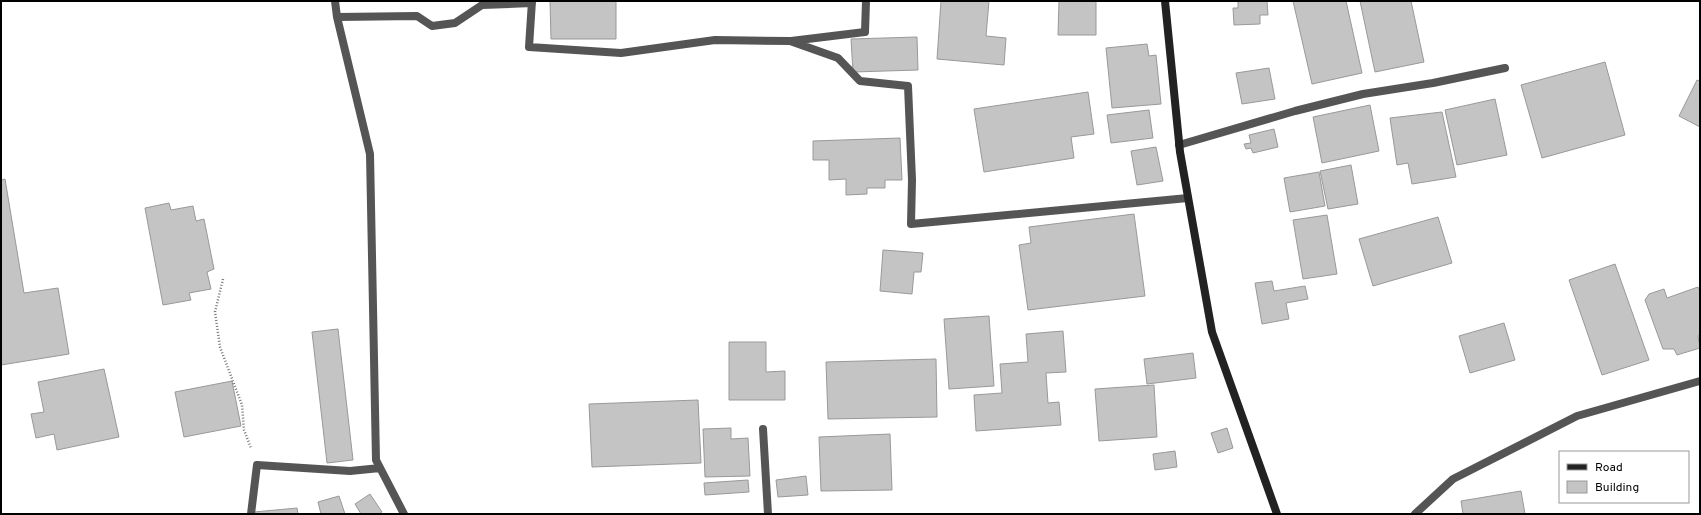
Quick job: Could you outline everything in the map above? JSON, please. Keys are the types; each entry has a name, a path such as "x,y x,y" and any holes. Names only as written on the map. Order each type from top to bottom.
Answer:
{"main road":[{"path":"1165,1 1179,145 1212,332 1278,514"}],"street":[{"path":"335,1 337,17 370,154 376,460 404,514"},
{"path":"337,17 416,16 432,26 455,23 482,5 532,2 529,47 621,53 715,40 790,41 865,32 866,1"},
{"path":"790,41 838,58 860,81 908,86 912,180 911,224 1188,198"},
{"path":"1179,145 1295,111 1363,94 1433,83 1505,68"},
{"path":"1415,514 1453,479 1577,416 1700,381"},
{"path":"764,429 768,514"},
{"path":"251,514 257,466 350,471 380,468"}],"path":[{"path":"223,279 215,312 220,347 242,405 244,430 257,466"}],"building":[{"path":"550,1 616,1 616,39 551,39"},
{"path":"941,1 989,1 986,36 1006,38 1004,65 937,59"},
{"path":"1059,1 1096,1 1096,35 1058,35"},
{"path":"1238,1 1267,1 1268,15 1260,15 1260,24 1234,25 1233,8 1238,8"},
{"path":"1293,1 1346,1 1362,73 1312,84"},
{"path":"1360,1 1411,1 1424,62 1375,72"},
{"path":"917,37 918,70 853,72 851,39"},
{"path":"1147,44 1149,56 1156,55 1161,104 1112,108 1106,48"},
{"path":"1605,62 1625,135 1542,158 1521,85"},
{"path":"1269,68 1275,99 1242,104 1236,73"},
{"path":"1697,80 1700,81 1700,127 1679,116"},
{"path":"1088,92 1094,134 1071,137 1074,158 984,172 974,109"},
{"path":"1495,99 1507,155 1457,165 1445,110"},
{"path":"1370,105 1379,151 1322,163 1313,117"},
{"path":"1149,110 1153,138 1111,143 1107,115"},
{"path":"1442,112 1456,177 1412,184 1408,163 1397,165 1390,118"},
{"path":"1274,129 1278,147 1253,153 1251,148 1246,149 1244,144 1251,143 1249,135"},
{"path":"900,138 902,180 885,180 885,188 867,188 867,194 846,195 846,179 829,180 829,160 813,160 813,141"},
{"path":"1156,147 1163,181 1137,185 1131,151"},
{"path":"1351,165 1358,204 1328,209 1320,171"},
{"path":"1319,172 1325,206 1290,212 1284,178"},
{"path":"5,179 24,293 58,288 69,354 1,365 1,180"},
{"path":"169,203 171,210 193,206 196,221 204,219 214,269 207,272 211,289 189,293 191,300 163,305 145,208"},
{"path":"1134,214 1145,296 1028,310 1019,245 1031,243 1029,227"},
{"path":"1327,215 1337,274 1303,279 1293,220"},
{"path":"1438,217 1452,263 1373,286 1359,239"},
{"path":"883,250 923,253 921,272 914,272 912,294 880,291"},
{"path":"1615,264 1649,360 1602,375 1569,280"},
{"path":"1272,281 1274,291 1305,286 1308,299 1286,303 1289,319 1262,324 1255,283"},
{"path":"1698,287 1700,291 1700,335 1698,336 1700,348 1677,355 1674,349 1663,349 1645,300 1649,294 1664,289 1667,298"},
{"path":"989,316 994,386 949,389 944,319"},
{"path":"1504,323 1515,360 1470,373 1459,336"},
{"path":"338,329 353,460 327,463 312,332"},
{"path":"1063,331 1066,372 1046,373 1048,403 1059,402 1061,425 976,431 974,395 1002,393 1000,364 1028,362 1026,334"},
{"path":"729,342 766,342 766,372 785,371 785,400 729,400"},
{"path":"1193,353 1196,378 1147,384 1144,359"},
{"path":"936,359 937,417 828,419 826,362"},
{"path":"104,369 119,437 57,450 54,434 36,438 31,414 44,412 38,382"},
{"path":"232,381 241,426 184,437 175,392"},
{"path":"1154,385 1157,437 1099,441 1095,389"},
{"path":"698,400 701,463 592,467 589,404"},
{"path":"731,428 731,439 748,438 750,476 705,477 703,429"},
{"path":"1227,428 1233,448 1218,453 1211,433"},
{"path":"890,434 892,490 821,491 819,437"},
{"path":"1175,451 1177,467 1155,470 1153,454"},
{"path":"806,476 808,495 778,497 776,480"},
{"path":"748,480 749,492 705,495 704,483"},
{"path":"1521,491 1525,514 1463,514 1461,501"},
{"path":"370,494 382,512 379,514 361,514 355,504"},
{"path":"339,496 345,514 321,514 318,502"},
{"path":"297,508 298,514 254,514 254,512"}]}
